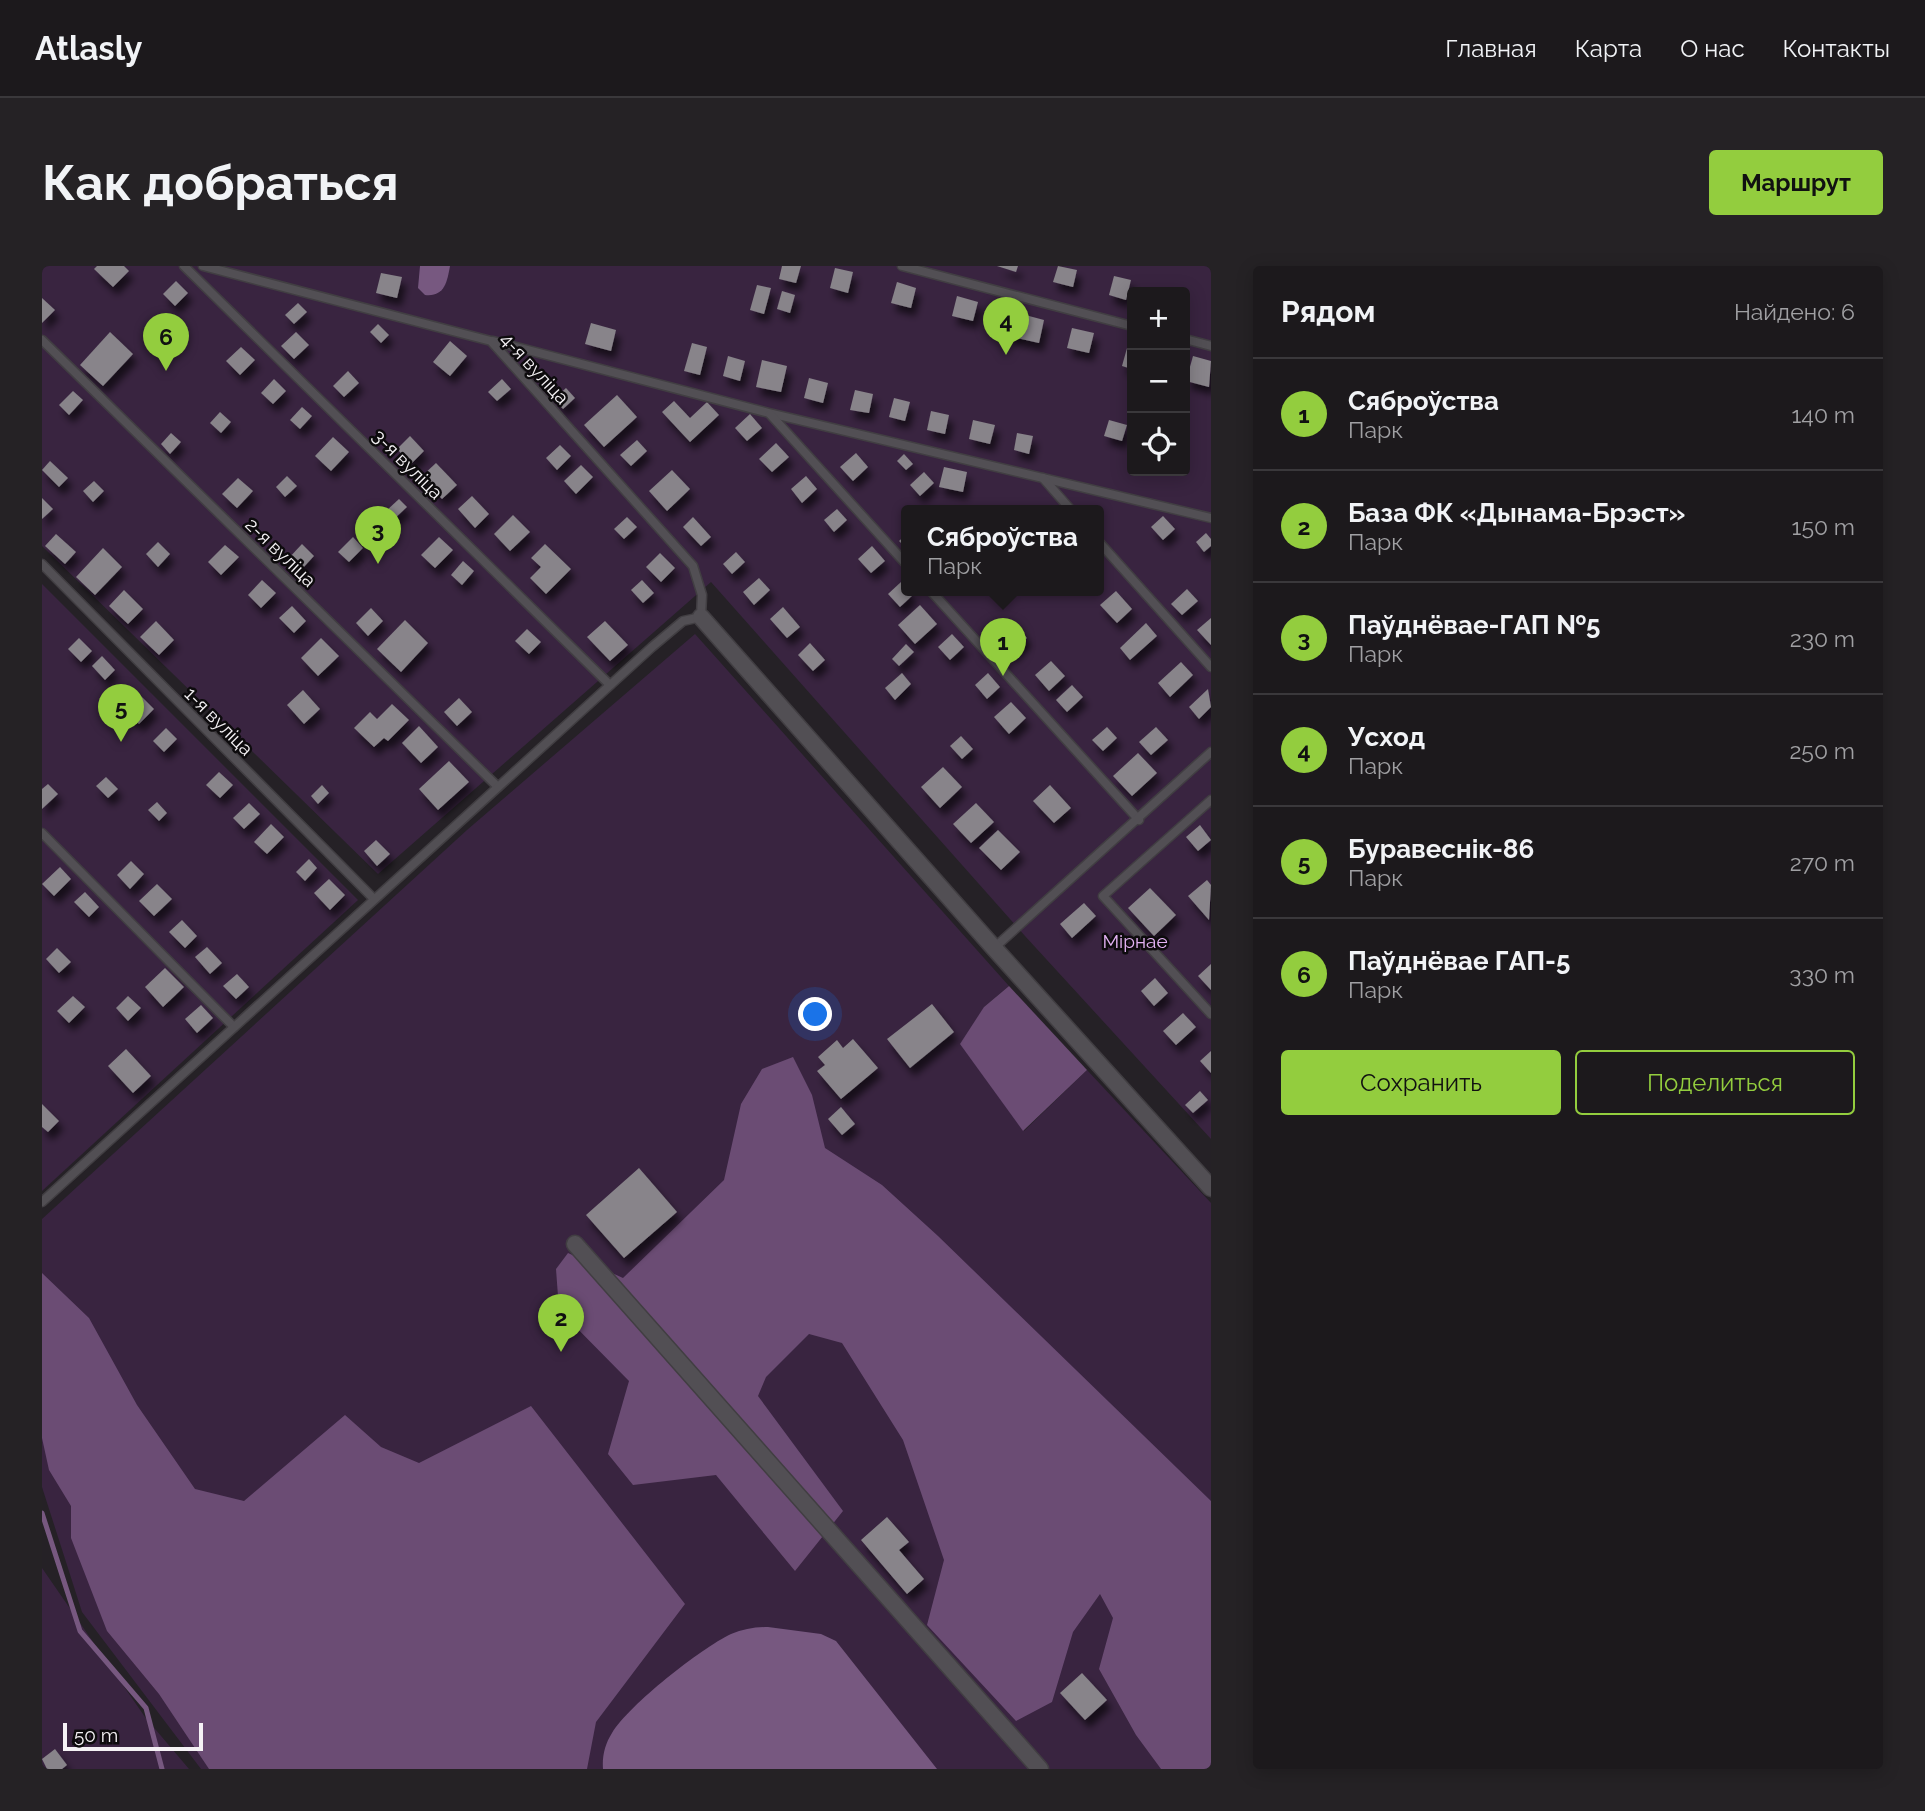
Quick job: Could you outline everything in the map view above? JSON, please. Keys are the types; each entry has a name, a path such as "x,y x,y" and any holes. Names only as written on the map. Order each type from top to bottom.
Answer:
{"street":[{"path":"701,617 1211,1188"},
{"path":"575,1244 1040,1769"}],"lane":[{"name":"3-я вуліца","path":"184,266 610,685"},
{"name":"4-я вуліца","path":"203,266 491,341 693,566 702,595 701,617"},
{"path":"902,266 1127,325"},
{"name":"2-я вуліца","path":"42,340 498,787"},
{"path":"1190,340 1211,346"},
{"path":"491,341 769,413 1211,518"},
{"path":"769,413 901,558"},
{"path":"1043,478 1067,505"},
{"path":"1104,548 1211,667"},
{"name":"1-я вуліца","path":"42,564 374,899"},
{"path":"935,596 1139,820"},
{"path":"42,1202 610,685 683,621 701,617"},
{"path":"994,948 1139,820 1211,752"},
{"path":"1211,800 1103,896 1211,1014"},
{"path":"42,833 234,1027"}],"green space":[{"name":"Мірнае","path":"42,266 1211,266 1211,1139 1025,936 711,582 378,874 42,546"},
{"path":"42,584 358,900 42,1191"},
{"path":"695,634 1009,986 984,1007 1024,1131 1087,1070 1211,1203 1211,1769 201,1769 82,1612 42,1487 42,1219 467,830"},
{"path":"42,1568 145,1717 189,1769 42,1769"}],"shaded area":[{"path":"420,266 450,266 444,288 436,294 425,295 418,288"},
{"path":"1009,986 1087,1070 1023,1131 960,1044 984,1007"},
{"path":"793,1057 812,1095 825,1148 882,1185 938,1236 1211,1501 1211,1769 1161,1769 1136,1735 1099,1669 1113,1618 1100,1594 1073,1632 1052,1702 1016,1721 927,1625 944,1560 903,1440 842,1343 809,1334 766,1377 758,1396 843,1511 795,1571 716,1475 633,1485 608,1454 629,1381 559,1310 556,1269 568,1253 623,1278 724,1180 741,1104 762,1069"},
{"path":"42,1273 89,1318 137,1405 195,1489 244,1501 345,1415 381,1447 419,1463 531,1406 685,1604 596,1722 587,1769 209,1769 159,1694 107,1631 71,1538 71,1506 49,1470 42,1438"},
{"path":"768,1627 821,1634 836,1641 937,1769 603,1769 604,1750 612,1733 649,1693 718,1641 740,1631"}],"building":[{"path":"97,266 124,266 129,271 113,287 94,269"},
{"path":"782,266 801,266 796,283 779,279"},
{"path":"997,266 1018,266 1016,272"},
{"path":"1058,266 1077,270 1073,287 1053,282"},
{"path":"835,268 853,272 848,293 830,288"},
{"path":"381,273 402,277 397,298 376,293"},
{"path":"1114,276 1131,280 1127,287 1126,300 1109,295"},
{"path":"176,281 188,293 175,306 163,294"},
{"path":"897,282 916,288 911,308 891,303"},
{"path":"757,285 771,288 764,314 750,310"},
{"path":"782,291 795,295 790,313 777,309"},
{"path":"957,296 978,302 973,321 952,316"},
{"path":"42,298 55,310 42,323"},
{"path":"298,303 307,312 294,324 285,315"},
{"path":"1014,312 1044,320 1039,343 1008,336"},
{"path":"591,323 616,330 611,351 585,344"},
{"path":"378,324 389,335 381,343 370,332"},
{"path":"1072,328 1094,333 1089,353 1067,348"},
{"path":"110,332 133,354 103,386 80,365"},
{"path":"296,332 309,345 294,359 281,346"},
{"path":"450,341 467,356 450,376 433,362"},
{"path":"692,343 707,347 700,375 684,371"},
{"path":"241,347 255,360 240,375 226,361"},
{"path":"1127,348 1127,368 1122,366"},
{"path":"728,356 745,361 740,381 723,376"},
{"path":"1193,356 1211,361 1209,387 1190,382"},
{"path":"762,360 787,366 781,392 756,387"},
{"path":"348,371 359,383 344,397 333,386"},
{"path":"809,378 828,383 823,403 804,398"},
{"path":"274,379 286,391 273,404 261,393"},
{"path":"502,379 511,389 497,401 488,392"},
{"path":"566,388 575,398 563,409 554,399"},
{"path":"855,390 873,394 869,413 850,410"},
{"path":"73,391 83,400 69,415 59,405"},
{"path":"617,395 637,417 604,447 584,425"},
{"path":"894,398 910,402 905,421 889,417"},
{"path":"674,401 690,418 707,402 719,415 690,442 662,412"},
{"path":"302,407 312,416 300,429 290,420"},
{"path":"931,411 949,415 945,434 927,430"},
{"path":"220,412 231,422 221,433 210,423"},
{"path":"750,414 762,428 747,441 735,428"},
{"path":"973,420 995,425 990,444 969,439"},
{"path":"1109,420 1127,425 1122,441 1104,436"},
{"path":"171,433 181,442 170,454 161,444"},
{"path":"1017,433 1033,436 1029,454 1014,450"},
{"path":"410,436 424,451 411,464 397,449"},
{"path":"333,437 349,452 331,471 315,456"},
{"path":"637,440 647,451 631,466 620,455"},
{"path":"776,443 789,457 772,472 759,459"},
{"path":"560,445 571,456 557,470 546,458"},
{"path":"856,453 868,467 853,481 840,467"},
{"path":"904,454 913,464 906,470 897,461"},
{"path":"50,461 68,478 59,487 42,470"},
{"path":"436,463 457,485 442,499 421,477"},
{"path":"581,465 593,477 576,494 564,481"},
{"path":"944,467 967,472 963,492 939,487"},
{"path":"672,470 690,489 667,511 649,491"},
{"path":"924,472 934,483 920,496 910,485"},
{"path":"287,476 297,486 285,497 276,487"},
{"path":"806,476 817,489 802,503 791,489"},
{"path":"238,478 253,491 237,508 222,494"},
{"path":"94,481 104,491 93,502 83,491"},
{"path":"472,496 489,514 475,528 458,509"},
{"path":"42,498 53,509 42,519"},
{"path":"399,499 407,507 394,519 386,511"},
{"path":"837,509 847,520 834,532 824,520"},
{"path":"513,515 530,532 510,551 494,534"},
{"path":"1163,516 1175,529 1163,540 1151,527"},
{"path":"627,517 637,527 624,539 614,529"},
{"path":"693,517 711,537 701,546 683,527"},
{"path":"1206,533 1211,539 1211,546 1204,552 1196,542"},
{"path":"56,534 76,552 65,564 45,546"},
{"path":"353,537 363,548 349,562 338,552"},
{"path":"439,537 453,550 435,568 421,555"},
{"path":"158,542 170,554 158,567 146,554"},
{"path":"302,544 314,556 300,571 288,559"},
{"path":"545,544 571,569 546,594 530,578 541,567 531,558"},
{"path":"225,545 239,557 221,575 208,562"},
{"path":"872,546 885,561 871,573 858,559"},
{"path":"103,548 122,567 95,595 76,577"},
{"path":"736,552 745,562 732,574 723,564"},
{"path":"660,553 675,568 661,582 646,567"},
{"path":"463,561 474,571 462,585 451,575"},
{"path":"759,578 770,590 754,605 743,592"},
{"path":"262,580 276,593 261,608 248,595"},
{"path":"642,580 654,593 643,603 631,590"},
{"path":"901,582 901,596 912,596 900,607 888,594"},
{"path":"1187,589 1198,601 1182,615 1171,604"},
{"path":"124,590 143,609 128,624 109,606"},
{"path":"1116,591 1132,609 1117,623 1100,605"},
{"path":"920,605 937,624 915,644 898,625"},
{"path":"292,606 306,621 294,633 279,618"},
{"path":"783,607 800,627 787,638 770,619"},
{"path":"371,608 383,621 368,636 356,623"},
{"path":"1211,618 1211,645 1197,630"},
{"path":"405,620 428,643 401,672 377,649"},
{"path":"1010,620 1027,638 1011,652 995,634"},
{"path":"156,621 174,640 159,655 140,637"},
{"path":"605,621 628,645 610,661 587,637"},
{"path":"1146,623 1157,636 1130,660 1120,648"},
{"path":"527,629 541,642 529,654 515,641"},
{"path":"952,634 964,647 950,660 938,647"},
{"path":"79,638 92,651 81,662 68,649"},
{"path":"321,638 339,656 318,676 301,658"},
{"path":"810,643 825,660 813,671 798,655"},
{"path":"906,644 914,652 899,666 892,659"},
{"path":"102,656 115,670 105,680 92,666"},
{"path":"1051,661 1065,676 1049,691 1035,675"},
{"path":"1181,662 1193,675 1170,697 1158,683"},
{"path":"902,673 911,684 895,700 885,688"},
{"path":"988,673 1000,687 987,699 975,685"},
{"path":"1072,685 1083,697 1067,712 1056,700"},
{"path":"1208,689 1211,707 1199,719 1189,707"},
{"path":"303,690 320,709 304,724 287,705"},
{"path":"138,693 154,709 139,724 123,709"},
{"path":"459,698 472,712 457,726 444,712"},
{"path":"1011,702 1026,718 1009,734 994,717"},
{"path":"392,704 409,720 388,741 384,738 374,747 354,728 370,712 377,719"},
{"path":"419,726 438,747 421,763 402,743"},
{"path":"1107,727 1117,738 1103,751 1092,740"},
{"path":"1156,727 1168,740 1151,755 1139,742"},
{"path":"166,728 177,739 164,752 153,741"},
{"path":"961,736 973,749 962,759 950,746"},
{"path":"1138,753 1157,773 1132,796 1113,776"},
{"path":"449,761 469,782 438,810 419,789"},
{"path":"943,767 962,787 940,808 921,787"},
{"path":"219,772 233,785 220,798 206,785"},
{"path":"106,777 118,789 108,798 96,786"},
{"path":"48,784 58,794 42,809 42,789"},
{"path":"322,785 329,793 318,804 311,796"},
{"path":"1050,785 1071,808 1054,823 1033,801"},
{"path":"157,802 167,813 159,821 148,810"},
{"path":"249,803 260,814 244,829 233,818"},
{"path":"976,803 994,822 971,843 953,824"},
{"path":"271,824 284,837 267,854 254,842"},
{"path":"1200,825 1211,840 1198,851 1186,837"},
{"path":"998,830 1020,852 1001,870 979,848"},
{"path":"376,840 390,854 377,866 364,851"},
{"path":"309,859 317,868 305,881 296,872"},
{"path":"131,861 144,874 130,889 117,875"},
{"path":"60,867 71,879 54,896 42,884"},
{"path":"329,879 345,895 330,910 314,893"},
{"path":"1207,880 1211,885 1209,920 1188,896"},
{"path":"157,884 172,899 154,916 139,901"},
{"path":"1150,888 1176,915 1154,936 1128,908"},
{"path":"85,892 99,907 89,917 74,902"},
{"path":"1084,903 1096,916 1072,938 1060,924"},
{"path":"182,920 197,936 185,948 169,932"},
{"path":"207,947 222,963 210,974 195,957"},
{"path":"57,948 71,962 59,973 46,959"},
{"path":"1211,964 1211,990 1198,976"},
{"path":"165,968 184,987 163,1007 145,987"},
{"path":"237,974 249,987 236,999 223,986"},
{"path":"1155,978 1168,993 1154,1006 1141,991"},
{"path":"73,996 85,1007 69,1023 57,1011"},
{"path":"128,996 141,1008 128,1021 116,1008"},
{"path":"932,1004 954,1032 910,1068 887,1039"},
{"path":"201,1005 213,1018 197,1033 185,1019"},
{"path":"1183,1013 1196,1027 1176,1045 1163,1031"},
{"path":"853,1039 878,1068 841,1099 817,1071 825,1065 818,1057 837,1040 843,1048"},
{"path":"126,1049 151,1076 133,1093 108,1066"},
{"path":"1211,1051 1211,1073 1200,1061"},
{"path":"1200,1091 1208,1100 1193,1113 1185,1105"},
{"path":"42,1104 59,1121 48,1132 42,1127"},
{"path":"841,1107 855,1124 842,1135 828,1119"},
{"path":"639,1168 677,1212 624,1258 586,1215"},
{"path":"887,1517 909,1542 899,1550 924,1579 907,1594 861,1540"},
{"path":"1082,1673 1107,1700 1085,1720 1060,1693"},
{"path":"55,1749 67,1765 62,1769 47,1769 42,1759"}],"waterway":[{"path":"42,1513 80,1631 146,1708 162,1769"}],"place":[{"name":"Усход","path":"1006,355"},
{"name":"Паўднёвае ГАП-5","path":"166,371"},
{"name":"Паўднёвае-ГАП №5","path":"378,564"},
{"name":"Сяброўства","path":"1003,676"},
{"name":"Буравеснік-86","path":"121,742"},
{"name":"База ФК «Дынама-Брэст»","path":"561,1352"}]}
